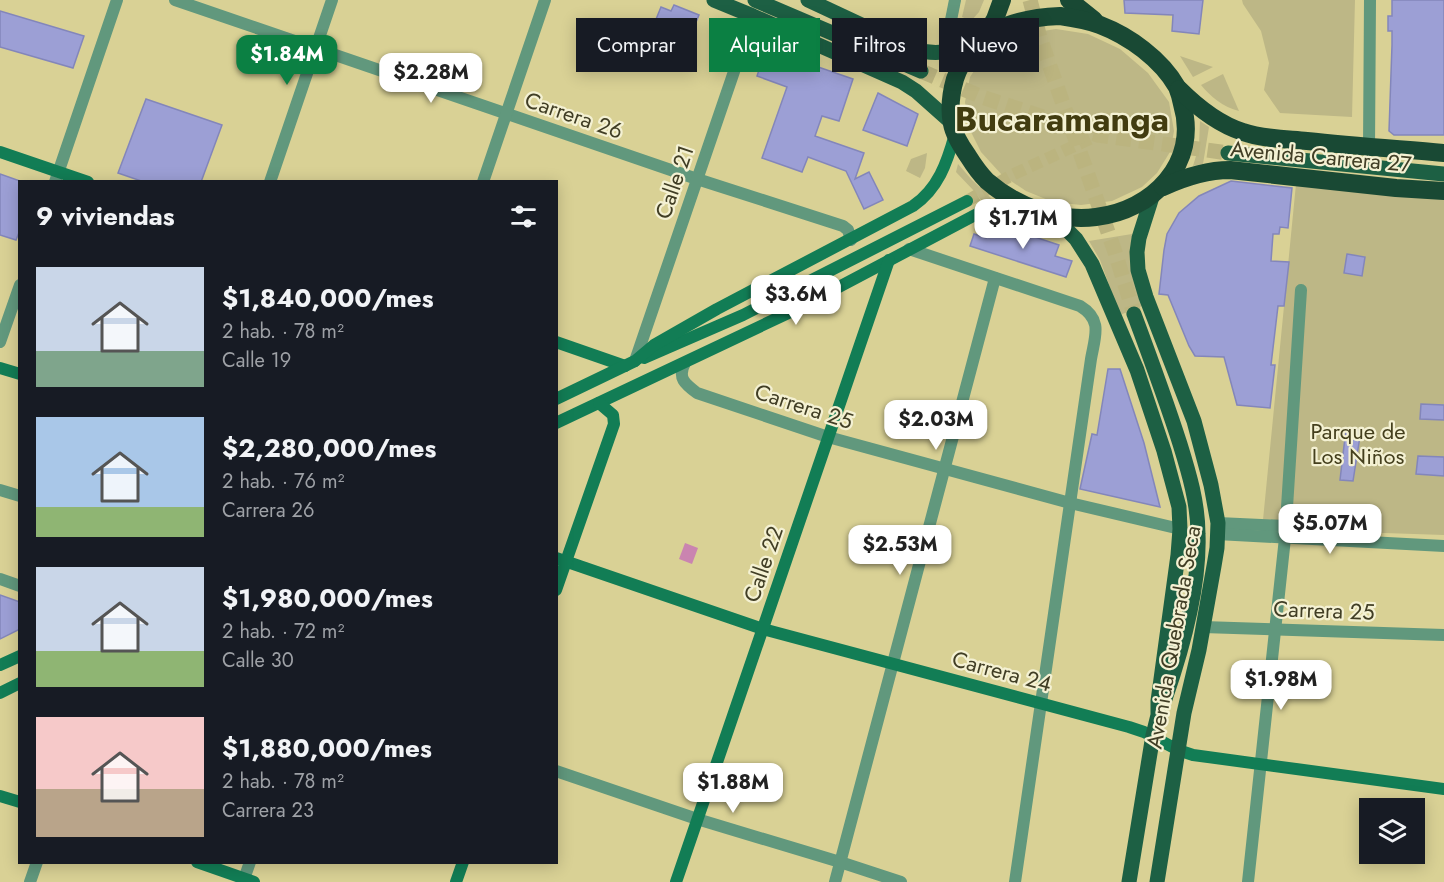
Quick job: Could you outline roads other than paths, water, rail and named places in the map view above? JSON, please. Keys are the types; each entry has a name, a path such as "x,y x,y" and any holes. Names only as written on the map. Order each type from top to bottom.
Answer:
{"highway":[{"path":"995,18 1002,0"},
{"path":"1070,0 1100,25"},
{"path":"1034,18 1060,16 1100,25 1141,48 1161,65 1177,88 1186,115 1186,134 1182,153 1174,172 1156,192"},
{"path":"953,129 950,105 953,85 958,72"},
{"name":"Avenida Carrera 27","path":"1177,88 1209,115 1244,132 1270,137 1444,153"},
{"name":"Avenida Carrera 27","path":"953,129 962,148 986,180 1009,197 1052,215 1094,218 1126,211 1156,192 1196,174 1216,170 1444,191"}],"main road":[{"path":"714,0 902,82 916,91 953,129"},
{"path":"755,0 832,33"},
{"path":"807,0 904,45 925,52 939,53"},
{"path":"1228,153 1444,174"},
{"name":"Avenida Quebrada Seca","path":"1156,192 1139,238 1138,270 1194,422 1211,485 1218,529 1217,548 1184,713 1157,882"},
{"name":"Avenida Quebrada Seca","path":"1052,215 1076,239 1092,264 1137,370 1164,451 1179,507 1180,529 1158,715 1129,882"},
{"path":"1134,314 1186,463 1194,498 1198,533 1197,561 1186,627 1171,682 1158,715"}],"street":[{"path":"56,176 117,0"},
{"name":"Carrera 26","path":"175,0 697,179 843,226 848,230 851,240"},
{"path":"271,180 332,0"},
{"path":"484,180 545,0"},
{"path":"951,18 955,0"},
{"path":"1369,147 1370,0"},
{"name":"Calle 21","path":"630,364 753,16"},
{"path":"630,364 654,345 707,314 913,207 928,194 939,179 950,154 953,129"},
{"path":"0,152 56,176 77,180"},
{"path":"558,398 743,315 967,201"},
{"path":"558,422 801,307 984,211 1030,207"},
{"path":"909,249 1080,306 1092,315 1095,322 1015,882"},
{"name":"Calle 22","path":"676,882 889,260"},
{"path":"835,882 995,278"},
{"path":"1248,882 1285,532 1301,290"},
{"path":"0,342 18,291"},
{"path":"558,343 630,364"},
{"name":"Carrera 25","path":"685,363 681,375 686,385 696,393 828,437 1070,503 1180,529"},
{"path":"0,368 18,373"},
{"path":"558,578 561,560 614,424 613,415 599,403"},
{"path":"0,490 18,495"},
{"path":"1218,529 1285,532 1444,546"},
{"name":"Carrera 24","path":"561,560 763,629 1129,727 1153,735 1178,750 1193,755 1444,789"},
{"path":"0,579 18,585"},
{"name":"Carrera 25","path":"1203,627 1444,634"},
{"path":"0,665 18,657"},
{"path":"0,693 18,684"},
{"path":"558,772 697,819 901,882"},
{"path":"0,796 18,801"},
{"path":"30,882 36,864"},
{"path":"202,864 247,881 250,864"},
{"path":"456,882 462,864"}],"tunnel":[{"path":"1030,0 1040,38 1115,252 1134,314"},
{"path":"923,72 982,97 1098,135 1228,153"},
{"path":"967,201 1012,175 1098,135"}],"district":[{"name":"Bucaramanga","path":"1062,119"}],"park label":[{"name":"Parque de Los Niños","path":"1358,444"}]}
